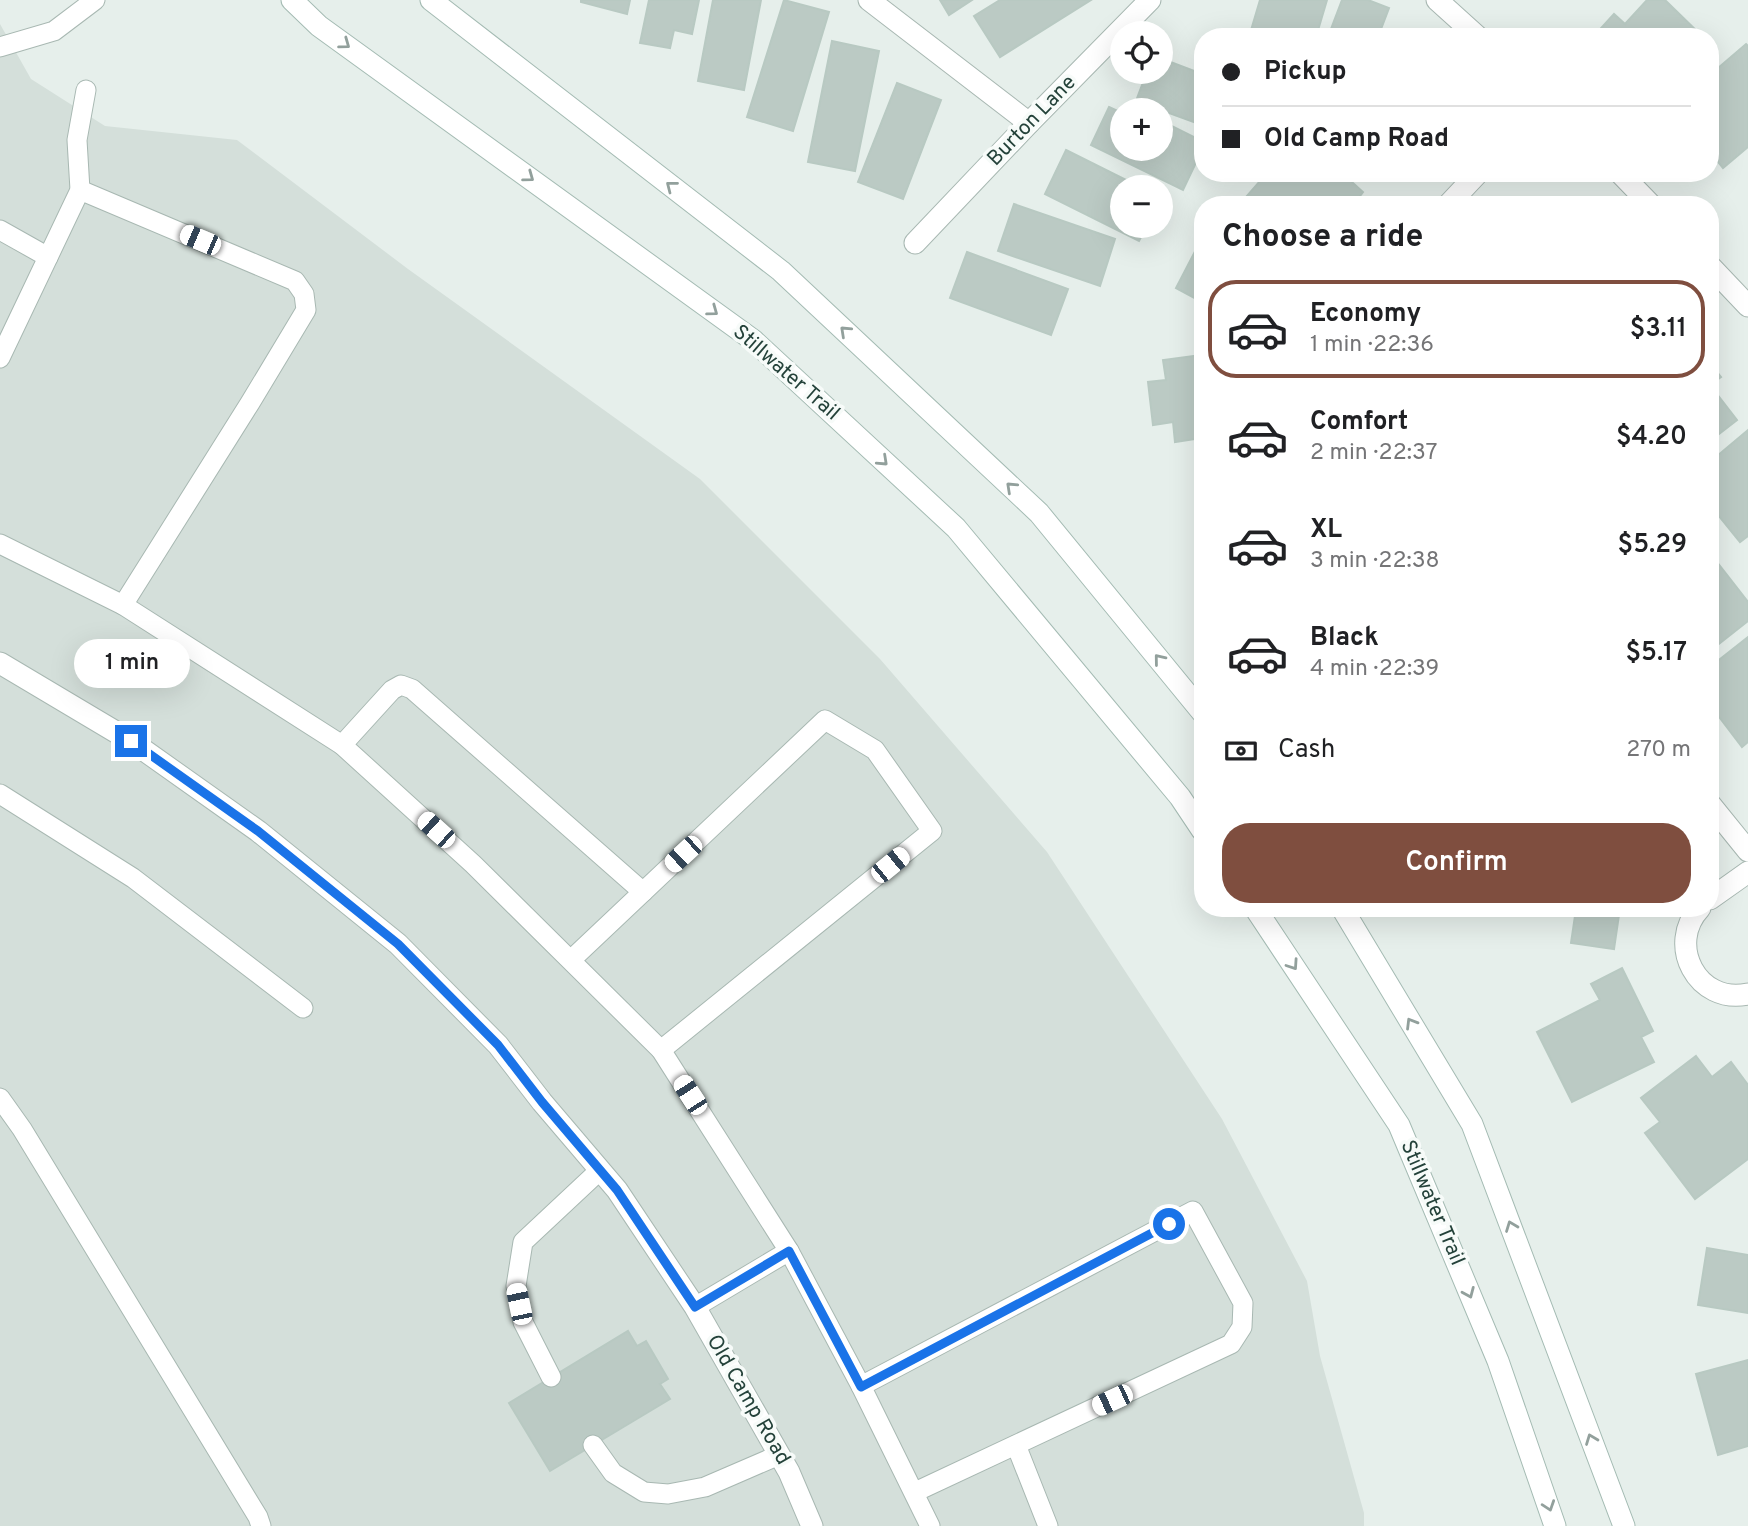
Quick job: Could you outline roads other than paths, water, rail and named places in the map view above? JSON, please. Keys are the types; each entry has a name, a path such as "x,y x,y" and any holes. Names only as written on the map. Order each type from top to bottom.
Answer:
{"main road":[{"name":"Stillwater Trail","path":"292,0 319,26 753,340 956,528 1180,797 1194,818"},
{"path":"431,0 781,271 1039,513 1194,702"},
{"path":"869,0 1029,122"},
{"name":"Burton Lane","path":"915,243 1029,122 1150,0"},
{"path":"1437,0 1468,28"},
{"path":"1456,196 1470,182"},
{"path":"1629,182 1642,196"},
{"path":"1719,275 1748,306"},
{"name":"Old Camp Road","path":"0,663 131,741 258,831 398,944 498,1045 542,1102 617,1190 695,1307 779,1455 812,1526"},
{"path":"1719,815 1748,851"},
{"path":"1719,893 1748,873"},
{"name":"Stillwater Trail","path":"1261,917 1399,1125 1498,1361 1555,1526"},
{"path":"1347,917 1472,1124 1623,1526"},
{"path":"1695,917 1686,943 1694,973 1703,984 1715,992 1727,996 1748,994"}],"lane":[{"path":"0,47 54,31 95,0"},
{"path":"0,358 80,190 77,140 86,90"},
{"path":"80,190 295,281 304,294 306,310 123,605"},
{"path":"0,230 48,257"},
{"path":"0,544 123,605 342,745 473,864 661,1050 789,1251 915,1492 930,1526"},
{"path":"342,745 392,690 401,685 412,689 643,892"},
{"path":"572,959 825,720 875,750 932,831 661,1050"},
{"path":"0,794 133,878 303,1009"},
{"path":"0,1098 101,1258 261,1526"},
{"path":"551,1377 523,1322 516,1286 523,1242 600,1170"},
{"path":"861,1387 1193,1211 1243,1303 1242,1327 1231,1344 915,1492"},
{"path":"695,1307 789,1251"},
{"path":"593,1445 613,1473 644,1492 668,1494 705,1487 779,1455"},
{"path":"1016,1446 1048,1526"}]}
